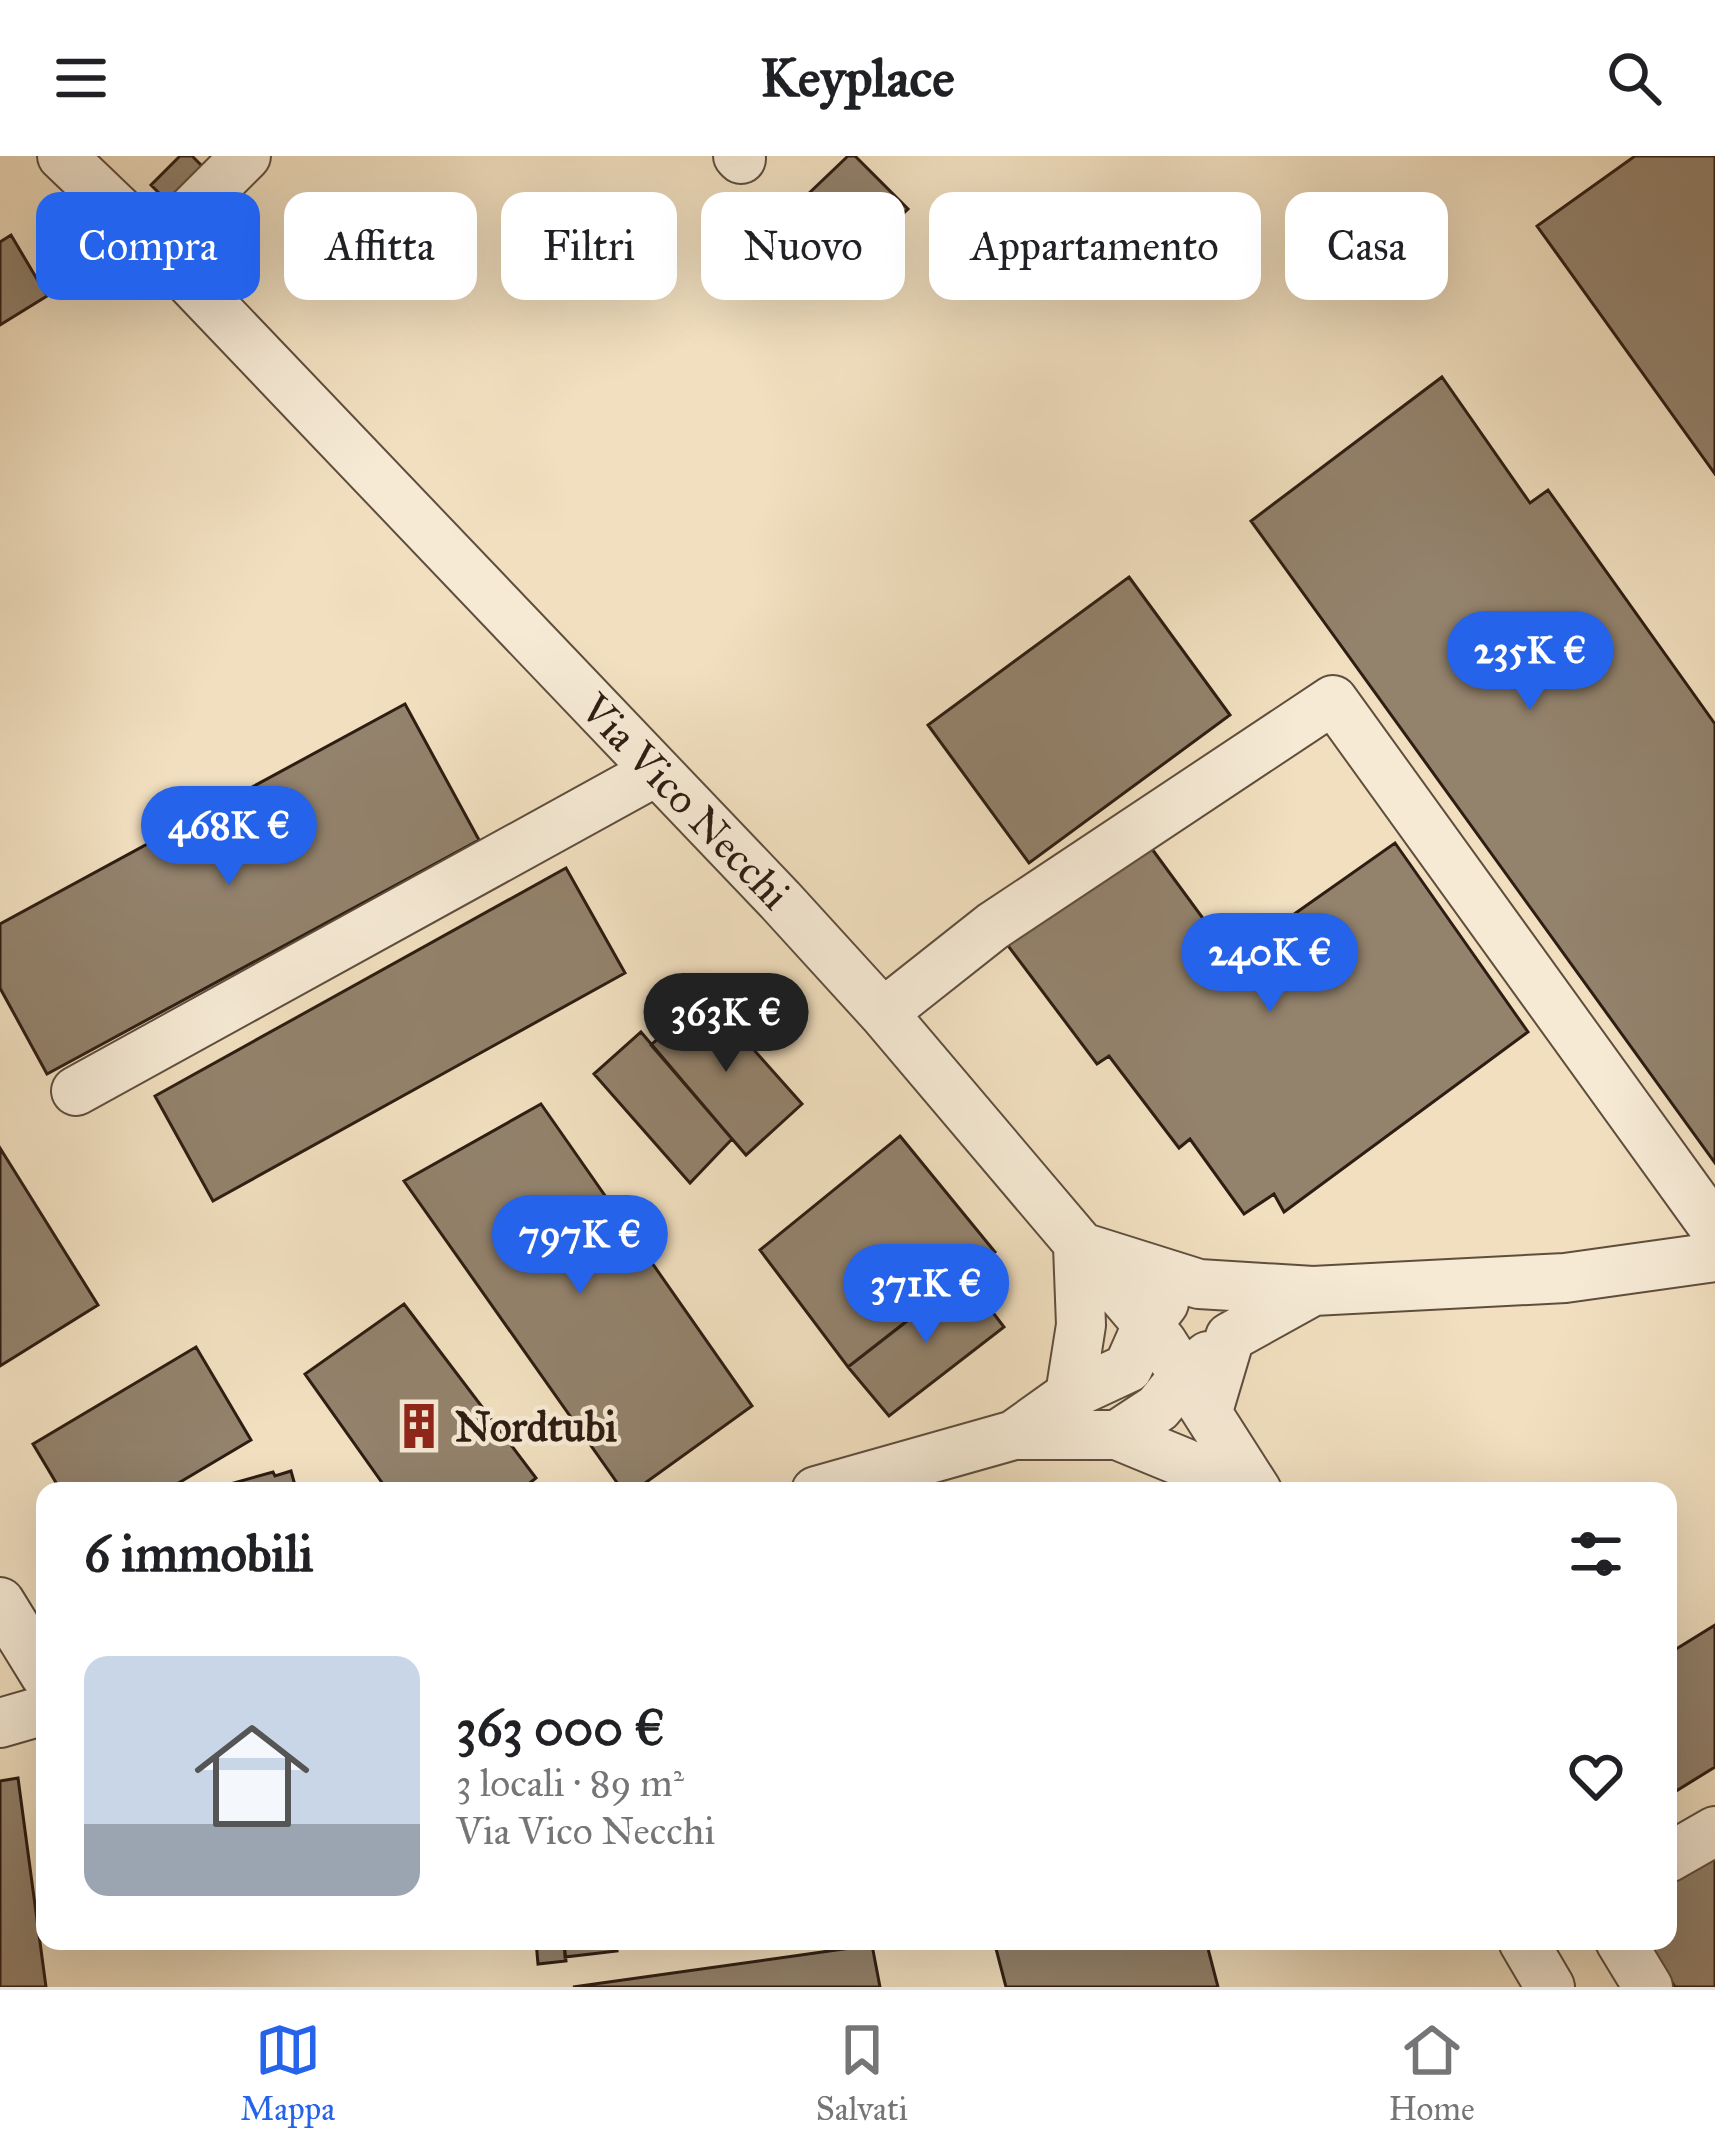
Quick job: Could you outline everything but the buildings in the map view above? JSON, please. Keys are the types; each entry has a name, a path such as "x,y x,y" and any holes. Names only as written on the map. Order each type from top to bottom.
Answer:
{"street":[{"name":"Via Vico Necchi","path":"62,156 100,192"},
{"path":"210,192 246,156"},
{"name":"Via Vico Necchi","path":"208,300 883,1013 1078,1246 1137,1346 1196,1393 1251,1482"},
{"path":"883,1013 993,926 1333,700 1715,1229"},
{"path":"76,1091 657,771"},
{"path":"1070,1395 1082,1324 1078,1246 1199,1284 1313,1291 1565,1278 1715,1257"},
{"path":"1014,1435 1137,1346 1166,1301 1199,1284"},
{"path":"1117,1435 1158,1408 1196,1393 1230,1337 1313,1291"},
{"path":"848,1482 1014,1435 1117,1435 1185,1463 1214,1482"},
{"path":"0,1602 36,1660"},
{"path":"0,1724 36,1713"},
{"path":"1677,1853 1715,1831"},
{"path":"1625,1950 1648,1987"},
{"path":"1518,1958 1550,1987"}],"place":[{"name":"Nordtubi","path":"419,1426"}]}
